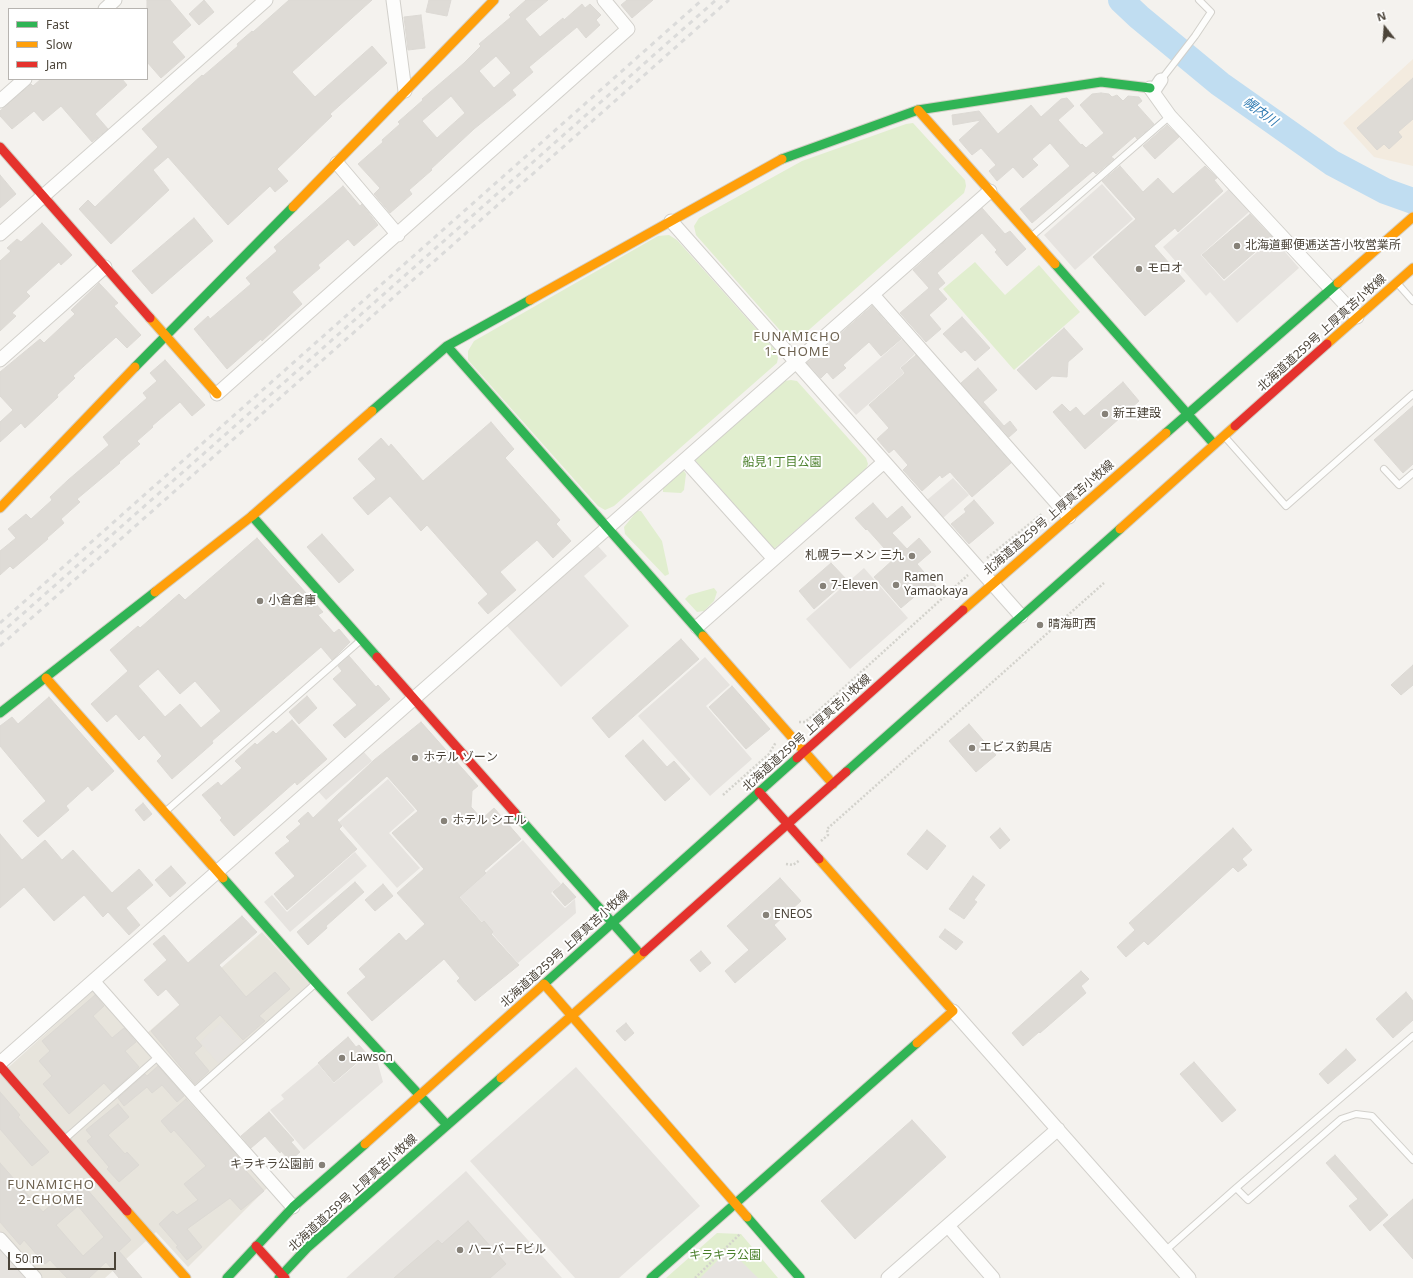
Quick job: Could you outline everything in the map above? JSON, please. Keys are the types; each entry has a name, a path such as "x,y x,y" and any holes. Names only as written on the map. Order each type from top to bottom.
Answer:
{"street":[{"path":"106,8 115,0"},
{"path":"0,234 266,0"},
{"path":"394,0 405,91"},
{"path":"0,508 165,334 337,163 494,0"},
{"path":"0,147 218,394 628,29 604,0"},
{"path":"0,101 24,80"},
{"path":"1152,90 1161,80"},
{"path":"0,713 252,516 447,346 785,158 918,110 1101,82 1152,90 1170,116 1357,317"},
{"path":"918,110 1214,444"},
{"path":"337,163 398,235"},
{"path":"186,1278 0,1065 990,192"},
{"name":"北海道道259号 上厚真苫小牧線","path":"227,1278 293,1207 420,1097 612,922 992,584 1413,217"},
{"path":"672,221 1021,616"},
{"path":"0,360 105,267"},
{"name":"北海道道259号 上厚真苫小牧線","path":"282,1277 308,1247 641,955 1413,268"},
{"path":"873,295 1069,517"},
{"path":"447,346 833,784"},
{"path":"686,460 774,559"},
{"path":"696,627 884,462"},
{"path":"252,516 641,955"},
{"path":"46,678 316,983 447,1125"},
{"path":"759,792 1189,1278"},
{"path":"93,982 293,1207"},
{"path":"544,984 800,1278"},
{"path":"651,1278 953,1011"},
{"path":"888,1278 1058,1129"},
{"path":"948,1226 993,1278"},
{"path":"0,1238 35,1278"},
{"path":"256,1246 282,1277"}],"lane":[{"path":"1161,80 1195,36 1210,12 1199,0"},
{"path":"1031,237 1170,116"},
{"path":"1396,282 1413,301"},
{"path":"1224,436 1286,506 1413,394"},
{"path":"1384,469 1399,485 1413,473"},
{"path":"165,812 362,639"},
{"path":"192,1093 316,983"},
{"path":"1165,1250 1413,1036"},
{"path":"65,1139 159,1056"},
{"path":"1236,1188 1248,1200 1342,1119 1356,1114 1372,1116 1413,1160"}],"path":[{"path":"799,722 805,722 817,712 977,566 1043,513"},
{"path":"786,864 793,865 828,835 827,829 1104,583"},
{"path":"723,795 769,754 774,744"},
{"path":"695,1278 752,1223"}],"shaded area":[{"path":"1413,59 1413,166 1374,157 1343,123"},
{"path":"1102,184 1133,219 1075,270 1044,235"},
{"path":"1230,188 1250,211 1201,255 1224,281 1273,238 1299,268 1237,323 1210,292 1206,296 1163,247"},
{"path":"902,339 915,354 900,368 904,373 856,415 838,395"},
{"path":"953,478 969,495 943,518 927,500"},
{"path":"598,546 607,556 584,576 629,626 561,687 507,626"},
{"path":"864,568 908,618 850,669 806,619"},
{"path":"705,657 730,685 706,706 752,759 710,796 638,716"},
{"path":"363,751 372,761 326,800 317,790"},
{"path":"388,779 415,810 389,833 420,868 397,888 339,822"},
{"path":"523,840 561,884 551,893 565,908 575,899 576,913 518,963 459,896"},
{"path":"355,852 367,866 290,932 264,902 272,895 287,912"},
{"path":"262,932 310,985 188,1092 268,1187 188,1267 156,1232 105,1278 42,1278 0,1231 0,1075 101,983 146,1034"},
{"path":"223,1021 242,1042 218,1063 200,1042"},
{"path":"370,1053 377,1060 383,1082 304,1150 270,1110 284,1099 281,1095 318,1064 334,1083"},
{"path":"576,1067 700,1206 619,1278 575,1278 470,1161"},
{"path":"466,1171 562,1278 346,1278"},
{"path":"0,1247 28,1278 0,1278"},
{"path":"729,1249 758,1278 700,1278"}],"green space":[{"path":"913,123 965,180 966,186 964,193 802,336 793,338 785,336 696,235 694,226 699,218 802,161 906,124"},
{"path":"669,235 677,240 776,351 778,358 777,363 614,506 605,510 598,506 468,360 468,351 474,341 658,236"},
{"path":"975,262 1005,295 1039,265 1080,312 1014,370 943,289"},
{"name":"船見1丁目公園","path":"784,381 797,381 866,458 868,464 866,469 774,549 695,460"},
{"path":"684,471 686,474 684,490 681,493 663,492 663,488 679,472"},
{"path":"637,511 641,511 662,541 669,574 665,576 625,534 624,527"},
{"path":"714,588 717,592 714,601 704,611 697,612 685,599 689,595"},
{"name":"キラキラ公園","path":"717,1233 741,1234 778,1278 666,1278"}],"building":[{"path":"147,0 170,0 191,25 172,42 185,57 161,78 148,63"},
{"path":"204,0 214,12 199,25 189,14"},
{"path":"289,0 372,0 292,72 315,97 372,46 387,63 330,114 332,116 277,169 288,181 275,192 270,186 228,225 168,157 153,170 169,190 111,244 79,209 88,200 95,207 158,147 142,129 202,75 203,76 238,46 237,44"},
{"path":"429,0 451,0 447,16 426,12"},
{"path":"526,0 548,0 525,19 540,37 563,18 564,20 582,4 585,8 590,4 601,15 596,20 600,25 586,38 577,27 529,67 533,72 512,90 516,95 474,129 431,169 432,170 409,190 412,194 390,213 374,194 380,188 358,164 383,142 382,140 400,124 398,122 423,100 422,99 464,63 481,46 479,44 511,17 509,15","holes":["496,56 511,73 494,88 479,71","451,96 465,113 437,138 422,121"]},
{"path":"627,0 653,0 632,18 621,5"},
{"path":"421,15 425,48 408,50 404,17"},
{"path":"1413,78 1413,119 1398,132 1402,137 1389,149 1384,144 1377,150 1357,128"},
{"path":"40,80 123,80 127,85 95,114 108,129 92,142 61,106 43,121 34,111 12,129 0,116 0,111 31,84 33,86"},
{"path":"1092,94 1109,94 1112,97 1117,95 1123,101 1128,96 1139,97 1142,101 1137,105 1154,124 1137,139 1135,136 1111,157 1114,159 1096,174 1093,171 1032,223 1020,209 1070,166 1050,143 1032,159 1038,165 1023,178 1013,167 997,181 989,171 996,165 981,148 972,155 959,140 981,120 953,125 952,115 979,111 998,134 1031,105 1041,117 1061,99 1067,98 1074,106 1058,120 1081,145 1082,144 1086,148 1104,133 1080,105"},
{"path":"1167,125 1179,137 1155,159 1143,146"},
{"path":"1120,166 1143,192 1158,178 1173,194 1205,166 1217,178 1214,180 1223,191 1178,232 1175,228 1154,246 1185,281 1145,316 1093,257 1136,219 1102,181"},
{"path":"0,175 16,194 0,208"},
{"path":"343,186 360,206 362,204 378,225 354,246 348,239 318,265 320,268 292,292 302,304 262,341 261,339 227,369 194,329 208,316 210,319 251,284 246,278 277,251 274,247"},
{"path":"982,208 1005,234 1010,231 1026,249 1007,266 995,252 997,250 982,233 937,273 945,283 938,289 947,299 929,315 941,329 926,342 900,313 929,288 913,270"},
{"name":"北海道郵便逓送苫小牧営業所","path":"1250,214 1272,237 1224,279 1202,255"},
{"path":"194,218 213,241 152,294 132,271"},
{"path":"42,223 72,255 61,265 59,262 26,292 30,296 12,313 16,316 0,331 0,261 11,251 7,248 17,239 21,242"},
{"path":"99,283 118,303 114,306 141,335 127,348 116,337 73,376 75,378 57,395 58,397 25,428 21,423 0,442 0,422 13,410 0,396 0,372 40,339 44,343 75,314 71,310"},
{"path":"872,306 901,339 881,356 869,342 843,365 846,368 833,379 827,372 821,378 807,363"},
{"path":"962,317 990,348 975,361 965,350 961,353 943,334"},
{"path":"1064,328 1083,349 1068,362 1067,377 1052,376 1036,390 1017,370"},
{"path":"916,355 1011,463 972,497 950,472 942,478 940,475 922,491 903,470 908,465 894,449 889,453 877,439 889,428 869,405 905,373 901,368"},
{"path":"165,360 205,405 192,416 180,402 137,441 140,444 119,462 120,463 77,499 80,502 61,519 64,523 47,538 48,539 13,569 10,566 0,575 0,551 16,538 8,529 26,514 31,519 52,500 50,497 109,445 103,437 147,398 143,393 157,381 150,373"},
{"path":"978,368 997,390 983,402 1004,426 1010,421 1017,430 1009,437 961,383"},
{"name":"新王建設","path":"1123,382 1139,401 1085,449 1053,412 1062,404 1070,412 1076,407 1084,416"},
{"path":"1413,406 1413,464 1403,473 1374,440"},
{"path":"491,422 514,449 505,458 560,520 556,524 571,541 553,558 537,540 500,572 516,590 488,614 478,603 488,594 427,525 421,531 390,496 368,515 353,498 376,479 358,459 381,438 389,447 391,444 423,481"},
{"path":"974,500 994,523 969,544 951,524 966,512 964,509"},
{"path":"873,503 887,519 902,506 911,517 892,533 907,549 919,538 931,552 917,564 936,586 925,596 921,591 901,608 874,577 894,559 855,518"},
{"path":"322,534 354,570 339,583 307,547"},
{"path":"257,538 323,612 318,615 334,633 339,629 350,642 332,660 321,647 212,741 213,743 172,779 157,761 162,756 144,735 139,740 116,714 107,722 91,704 128,671 110,650 138,626 140,628 179,594 185,600","holes":["158,669 180,694 195,681 221,711 201,728 180,704 165,717 138,686"]},
{"name":"7-Eleven","path":"831,563 847,580 814,609 799,591"},
{"path":"681,639 699,659 609,738 592,718"},
{"path":"349,656 376,687 378,685 390,699 345,738 333,725 357,705 333,679 342,671 338,666"},
{"path":"1413,665 1413,685 1401,695 1391,685"},
{"path":"732,686 770,729 746,749 709,707"},
{"path":"307,696 317,708 299,724 289,712"},
{"path":"49,697 114,771 92,791 88,786 66,806 69,810 38,837 23,821 46,801 0,746 0,726 12,717 18,724"},
{"path":"292,720 327,759 297,785 295,782 234,836 220,820 222,818 202,795 218,782 221,786 242,768 235,761 255,743 257,745 273,731 276,734"},
{"path":"421,722 478,786 472,791 471,807 482,819 494,808 521,839 484,871 486,873 459,897 482,923 484,921 493,932 491,934 519,965 475,1001 457,981 460,978 444,959 372,1021 347,993 366,977 359,969 399,933 406,941 425,924 397,893 424,869 392,833 418,811 387,776 337,820 342,826 339,829 357,849 287,910 274,894 295,876 275,853 290,841 286,837 301,824 298,821 308,812 313,818 374,760"},
{"name":"エビス釣具店","path":"969,724 996,755 976,772 949,741"},
{"path":"643,740 667,767 674,761 690,779 665,801 625,756"},
{"path":"143,803 152,814 144,821 135,810"},
{"path":"1000,828 1010,840 1000,849 990,837"},
{"path":"1233,828 1252,850 1242,859 1247,865 1238,872 1233,867 1148,945 1144,941 1126,957 1117,947 1135,930 1129,923"},
{"path":"927,830 946,846 927,870 907,854"},
{"path":"0,834 22,860 45,840 62,860 73,850 112,893 139,869 153,885 126,908 140,925 129,935 108,912 103,917 84,895 54,921 24,887 0,908"},
{"path":"171,866 186,883 170,897 155,880"},
{"path":"973,876 985,885 974,900 977,902 964,919 949,909"},
{"path":"780,878 801,901 774,925 786,939 735,983 725,971 749,950 727,926"},
{"path":"355,882 364,892 326,926 327,928 308,945 297,932"},
{"path":"563,883 576,897 565,906 553,892"},
{"path":"383,884 393,896 375,911 365,900"},
{"path":"242,916 257,932 219,965 246,997 275,972 290,989 259,1016 265,1021 243,1040 220,1015 195,1038 202,1046 194,1053 209,1071 195,1084 151,1031 180,1005 166,989 158,996 144,980 167,960 153,944 164,935 188,963"},
{"path":"945,929 963,942 956,950 939,937"},
{"path":"701,951 711,963 700,972 690,960"},
{"path":"1081,971 1089,979 1081,986 1086,993 1023,1046 1012,1033"},
{"path":"1406,992 1413,1001 1413,1020 1393,1038 1376,1019"},
{"path":"95,995 104,1006 93,1016 112,1038 124,1028 136,1042 125,1051 139,1067 112,1092 104,1083 69,1114 43,1084 52,1076 39,1061 50,1051 42,1041"},
{"path":"626,1023 634,1033 625,1041 616,1031"},
{"name":"Lawson","path":"348,1037 356,1047 359,1045 367,1054 334,1082 318,1063"},
{"path":"1346,1049 1356,1060 1328,1084 1319,1074"},
{"path":"1194,1062 1236,1110 1222,1122 1180,1074"},
{"path":"158,1066 184,1096 177,1102 162,1085 152,1093 147,1087 124,1106 118,1098 145,1074 147,1076"},
{"path":"0,1092 20,1115 18,1117 49,1152 32,1166 0,1129"},
{"path":"186,1099 239,1158 237,1161 264,1191 241,1210 230,1198 187,1229 202,1247 187,1260 176,1247 178,1246 159,1224 173,1211 177,1215 198,1200 184,1184 206,1166 174,1130 171,1133 161,1121"},
{"path":"118,1104 129,1117 108,1135 125,1154 127,1152 139,1165 119,1182 107,1169 109,1167 87,1141 92,1137 86,1130"},
{"path":"269,1112 294,1140 291,1142 300,1152 290,1161 281,1151 280,1153 265,1136 251,1148 241,1136"},
{"path":"912,1120 946,1157 855,1239 821,1201"},
{"path":"1335,1155 1388,1215 1370,1231 1349,1206 1358,1199 1326,1163"},
{"path":"0,1163 43,1212 79,1180 131,1240 119,1251 142,1278 119,1278 106,1262 89,1278 67,1278 50,1260 45,1264 24,1240 20,1245 0,1222","holes":["78,1206 104,1237 83,1256 56,1225"]},
{"path":"1413,1199 1413,1259 1383,1225"},
{"name":"ハーバーFビル","path":"468,1221 506,1264 490,1278 394,1278 438,1240 442,1244"}],"waterway":[{"name":"幌内川","path":"1121,0 1139,17 1220,84 1332,163 1385,191 1413,201"}],"railway":[{"path":"0,623 702,0"},
{"path":"0,634 716,0"},
{"path":"0,646 729,0"}],"traffic: fast":[{"path":"782,159 918,110 1101,82 1150,88"},
{"path":"135,367 293,207"},
{"path":"1055,264 1214,444"},
{"path":"1166,433 1338,283"},
{"path":"372,411 447,346 530,300"},
{"path":"447,346 703,636"},
{"path":"252,516 377,657"},
{"path":"846,772 1120,529"},
{"path":"0,713 155,592"},
{"path":"543,985 797,758"},
{"path":"515,813 641,955"},
{"path":"223,878 316,983 447,1125"},
{"path":"651,1278 917,1043"},
{"path":"279,1278 308,1247 501,1078"},
{"path":"227,1278 293,1207 365,1144"},
{"path":"747,1217 800,1278"}],"traffic: slow":[{"path":"293,207 494,0"},
{"path":"918,110 1055,264"},
{"path":"530,300 782,159"},
{"path":"1338,283 1413,217"},
{"path":"1327,344 1413,268"},
{"path":"150,318 217,394"},
{"path":"0,508 135,367"},
{"path":"155,592 252,516 372,411"},
{"path":"1120,529 1235,426"},
{"path":"963,610 1166,433"},
{"path":"703,636 833,784"},
{"path":"46,678 223,878"},
{"path":"819,859 953,1011 917,1043"},
{"path":"501,1078 644,952"},
{"path":"544,984 747,1217"},
{"path":"365,1144 543,985"},
{"path":"127,1211 186,1278"}],"traffic: jam":[{"path":"0,147 150,318"},
{"path":"1235,426 1327,344"},
{"path":"797,758 963,610"},
{"path":"377,657 515,813"},
{"path":"644,952 846,772"},
{"path":"759,792 819,859"},
{"path":"0,1066 127,1211"},
{"path":"256,1246 285,1278"}],"place":[{"name":"北海道郵便逓送苫小牧営業所","path":"1237,246"},
{"name":"モロオ","path":"1139,269"},
{"name":"新王建設","path":"1105,414"},
{"name":"札幌ラーメン 三九","path":"912,556"},
{"name":"Ramen Yamaokaya","path":"896,585"},
{"name":"7-Eleven","path":"823,586"},
{"name":"小倉倉庫","path":"260,601"},
{"name":"晴海町西","path":"1040,625"},
{"name":"エビス釣具店","path":"972,748"},
{"name":"ホテル ゾーン","path":"415,758"},
{"name":"ホテル シエル","path":"444,821"},
{"name":"ENEOS","path":"766,915"},
{"name":"Lawson","path":"342,1058"},
{"name":"キラキラ公園前","path":"322,1165"},
{"name":"ハーバーFビル","path":"460,1250"}],"district":[{"name":"FUNAMICHO 1-CHOME","path":"797,344"},
{"name":"FUNAMICHO 2-CHOME","path":"51,1192"}]}
